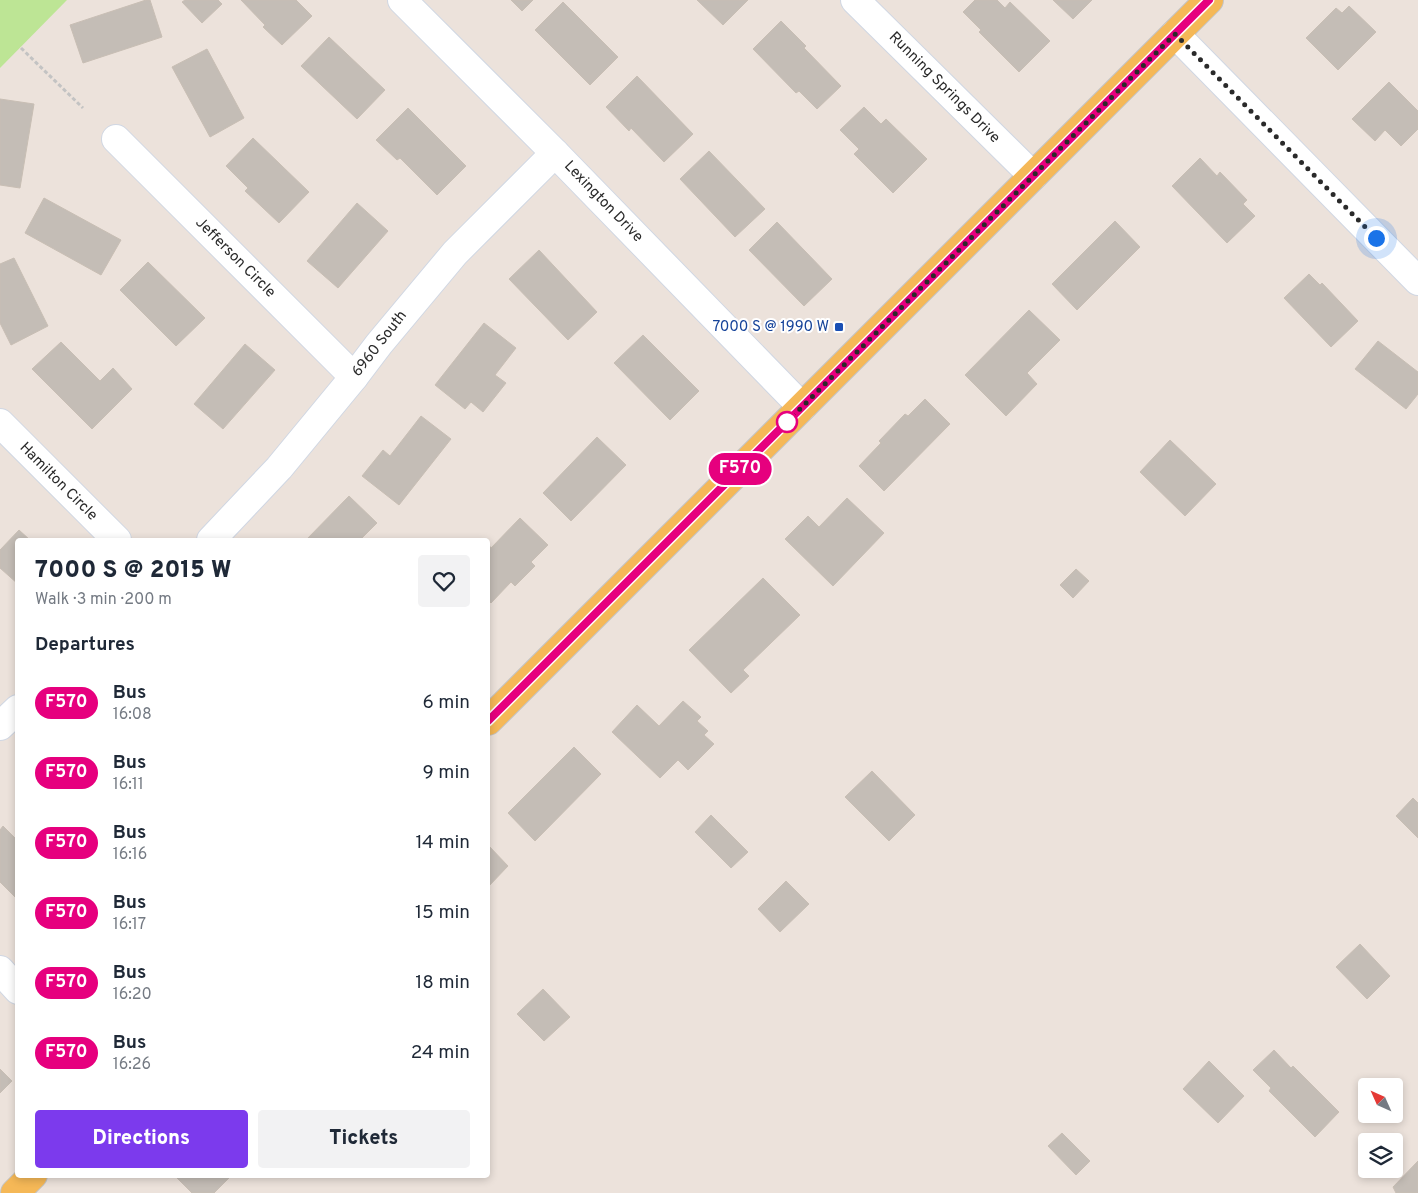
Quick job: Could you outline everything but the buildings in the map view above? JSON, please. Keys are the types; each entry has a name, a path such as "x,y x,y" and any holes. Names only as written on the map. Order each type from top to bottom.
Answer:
{"main road":[{"path":"490,719 1209,0"},
{"path":"15,1193 30,1178"}],"street":[{"name":"Lexington Drive","path":"402,0 555,153 802,407"},
{"name":"Running Springs Drive","path":"855,0 1033,176"},
{"path":"1175,34 1418,281"},
{"name":"Jefferson Circle","path":"116,140 354,377"},
{"name":"6960 South","path":"213,538 280,468 455,253 555,153"},
{"name":"Hamilton Circle","path":"0,423 115,538"},
{"path":"0,726 15,713"},
{"path":"0,970 15,987"}],"path":[{"path":"21,48 83,108"}],"green space":[{"path":"0,0 67,0 0,68"}],"bus line":[{"name":"F570","path":"490,719 1209,0"}],"place":[{"name":"7000 S @ 1990 W","path":"839,327"}],"route":[{"path":"787,422 1175,34 1376,238"}]}
